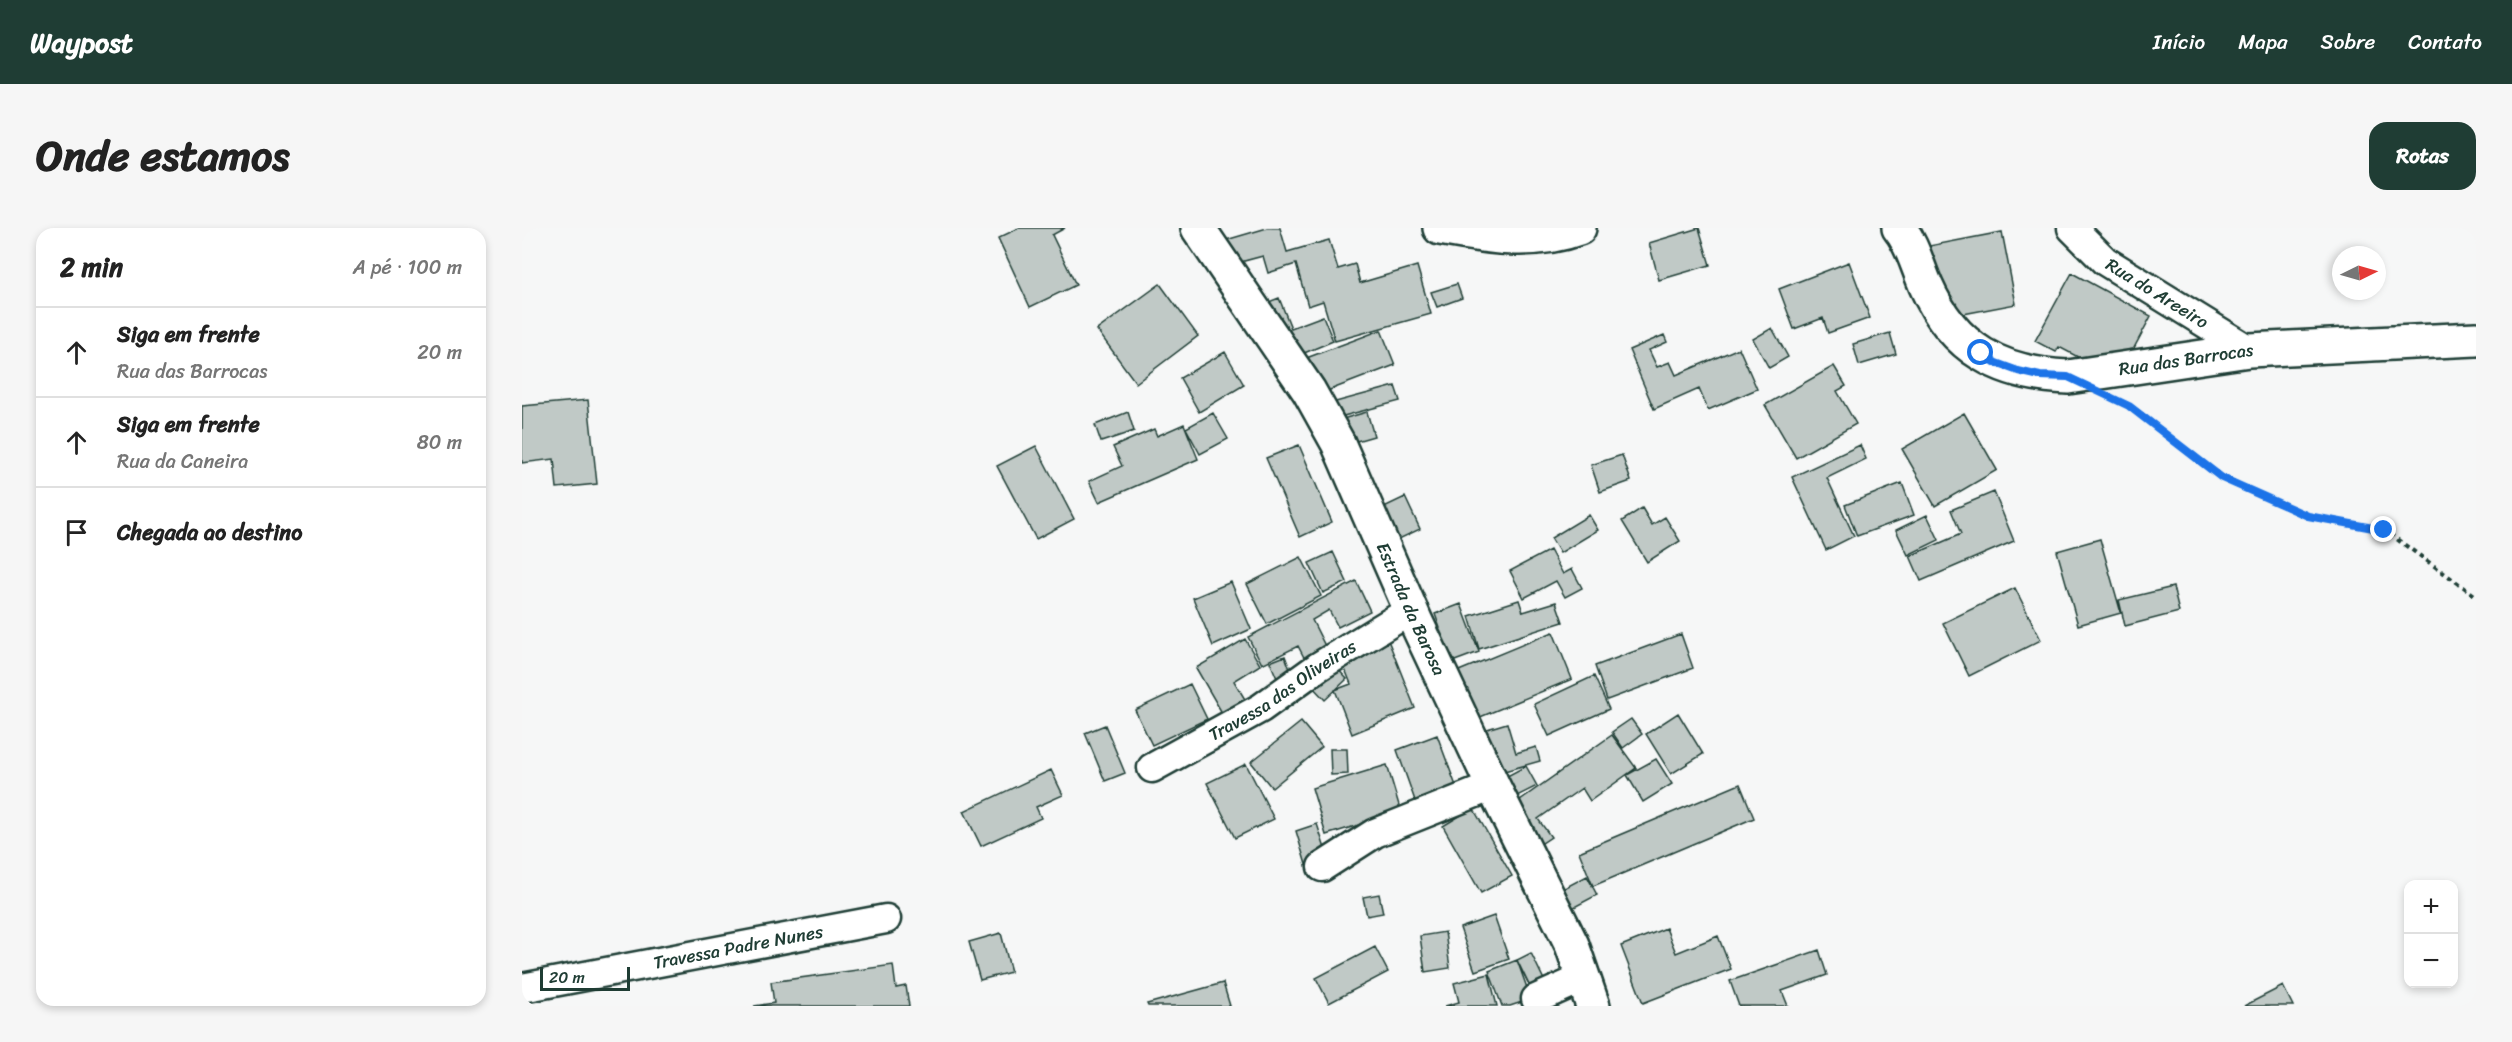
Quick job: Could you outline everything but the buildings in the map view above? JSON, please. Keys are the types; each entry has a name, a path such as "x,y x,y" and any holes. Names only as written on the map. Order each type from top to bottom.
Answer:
{"street":[{"name":"Estrada da Barosa","path":"1198,228 1309,391 1338,443 1411,610 1493,786 1572,945 1588,992"},
{"path":"1440,228 1516,240 1542,237 1579,228"},
{"name":"Rua do Areeiro","path":"2072,228 2105,261 2250,350"},
{"name":"Rua das Barrocas","path":"1902,229 1927,290 1948,325 1964,340 1996,363 2040,376 2068,377 2250,350 2476,339"},
{"name":"Travessa das Oliveiras","path":"1152,768 1261,708 1318,667 1411,610"},
{"path":"1322,867 1375,833 1493,786"},
{"name":"Travessa Padre Nunes","path":"522,988 886,919"},
{"path":"1536,999 1588,992"}],"path":[{"path":"2119,401 2129,406 2222,478 2308,516 2384,530 2476,596"}],"route":[{"path":"1981,353 1996,363 2018,371 2040,376 2068,377 2129,406 2222,478 2308,516 2384,530"}]}
